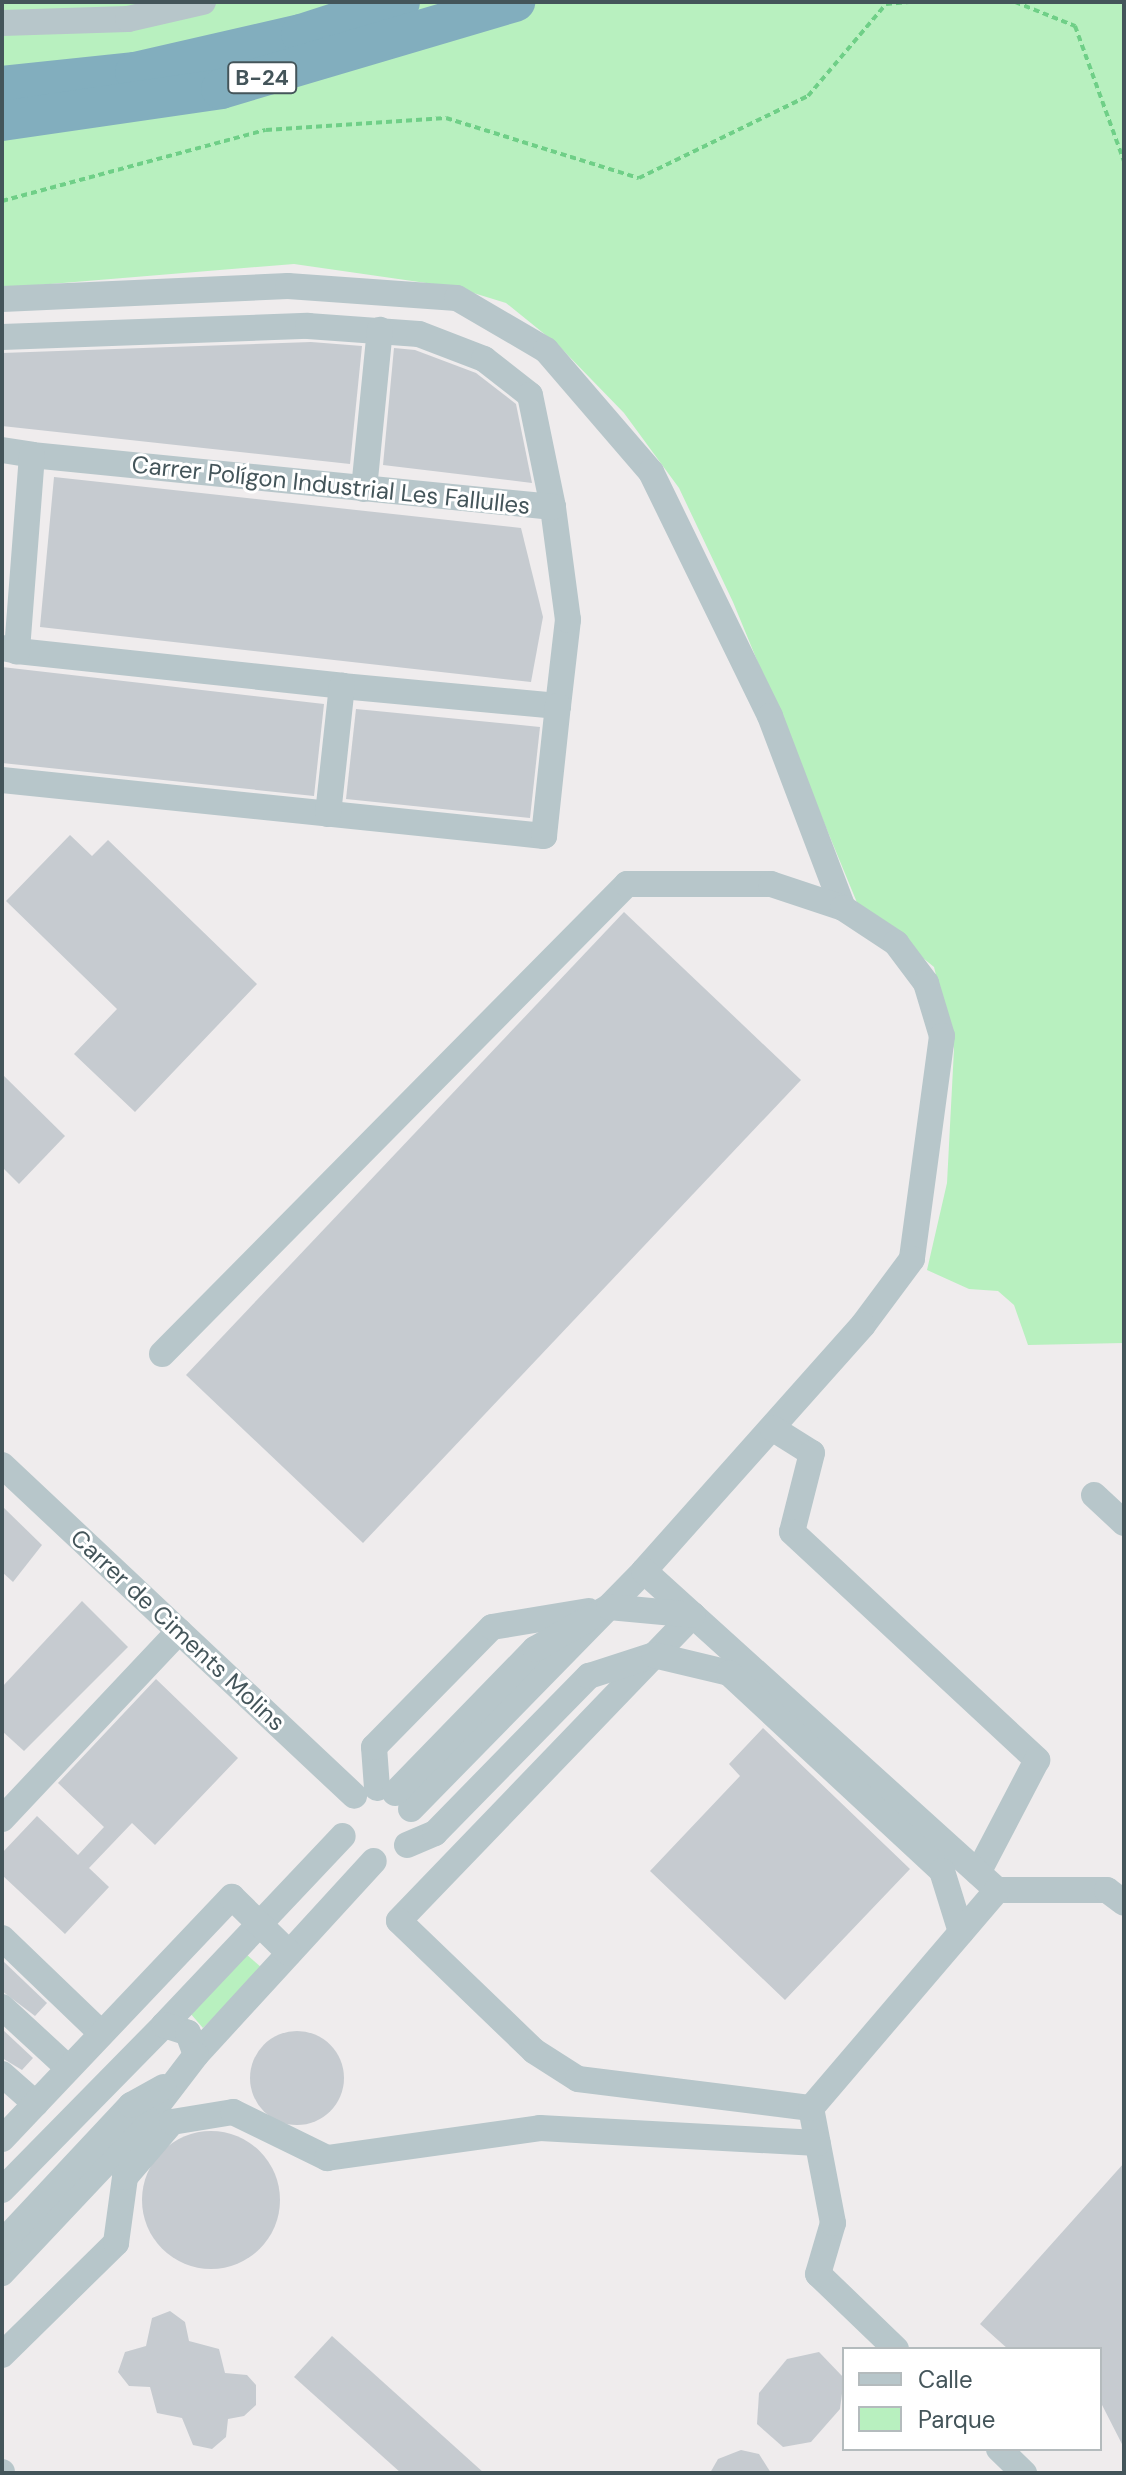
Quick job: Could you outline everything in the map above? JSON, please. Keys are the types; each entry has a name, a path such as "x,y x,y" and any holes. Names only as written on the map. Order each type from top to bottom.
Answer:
{"highway":[{"name":"B-24","path":"2,86 162,66 301,34 400,2"},
{"name":"B-24","path":"2,121 221,89 515,2"}],"street":[{"path":"2,23 128,19 203,2"},
{"path":"2,299 288,286 457,298 546,350 651,472 770,716 843,908"},
{"path":"2,337 308,326 419,334 484,359 530,395 553,507"},
{"path":"364,489 380,330"},
{"name":"Carrer Polígon Industrial Les Fallulles","path":"2,450 553,507 568,620 544,836 328,814"},
{"path":"32,455 11,602 9,649 342,686 558,706"},
{"path":"2,780 328,814 342,686"},
{"path":"162,1354 627,884 771,884 843,908 896,943 926,983 942,1036 912,1259 863,1325 609,1607 384,1796 341,1817 343,1836 353,1851 374,1861"},
{"path":"772,1428 812,1453 792,1532 1037,1760 988,1882 961,1932 811,2108"},
{"name":"Carrer de Ciments Molins","path":"2,1465 179,1631 384,1796"},
{"path":"1094,1495 1124,1523"},
{"path":"644,1571 988,1882 1107,1890 1124,1903"},
{"path":"2,2273 147,2119 170,2083 374,1861 399,1854 407,1845 413,1832 384,1796 374,1747 492,1627 609,1607 693,1615"},
{"path":"693,1615 399,1921 534,2051 578,2079 811,2108"},
{"path":"2,1819 179,1631"},
{"path":"407,1845 435,1833 589,1676 654,1655 729,1673 942,1871 961,1932"},
{"path":"2,2190 343,1836"},
{"path":"2,2139 232,1897 289,1953"},
{"path":"2,1938 101,2033"},
{"path":"2,2007 68,2068"},
{"path":"164,2025 188,2033 196,2055"},
{"path":"2,2225 122,2097 138,2052"},
{"path":"2,2074 36,2104"},
{"path":"2,2243 131,2105 170,2083"},
{"path":"811,2108 833,2223 818,2274 894,2347"},
{"path":"2,2355 116,2243 125,2177 172,2122 233,2112 327,2158 540,2128 818,2143"},
{"path":"1001,2451 1024,2473"}],"path":[{"path":"2,201 266,130 446,118 639,178 808,96 886,4 909,2"},
{"path":"1015,2 1075,26 1124,161"}],"green space":[{"path":"2,2 1124,2 1124,1343 1028,1345 1014,1305 998,1291 969,1289 927,1270 947,1183 954,1049 934,967 858,905 733,602 679,488 624,413 558,345 506,303 454,287 294,264 2,288"},
{"path":"246,1954 262,1968 203,2028 190,2013"}],"building":[{"path":"311,342 362,346 350,464 2,426 2,353"},
{"path":"394,348 415,350 476,373 516,404 532,483 383,465"},
{"path":"54,477 521,528 543,617 531,682 40,627"},
{"path":"2,667 324,704 314,796 2,763"},
{"path":"356,709 540,727 530,818 346,799"},
{"path":"70,835 92,856 108,840 257,984 135,1112 74,1054 117,1009 6,901"},
{"path":"624,912 801,1080 363,1543 186,1375"},
{"path":"2,1074 65,1136 19,1184 2,1167"},
{"path":"2,1506 42,1545 13,1582 2,1572"},
{"path":"82,1601 128,1647 24,1751 2,1731 2,1687"},
{"path":"156,1679 238,1758 155,1845 132,1823 89,1868 109,1887 65,1934 2,1875 2,1853 37,1816 78,1855 104,1827 58,1783"},
{"path":"763,1728 910,1869 785,2000 650,1871 740,1776 729,1764"},
{"path":"2,1960 47,2003 35,2016 2,1991"},
{"path":"2,2029 33,2058 22,2070 2,2058"},
{"path":"297,2031 315,2034 330,2045 341,2060 344,2078 341,2096 330,2111 315,2122 297,2125 279,2122 264,2111 253,2096 250,2078 253,2060 264,2045 279,2034"},
{"path":"211,2131 237,2136 260,2151 275,2174 280,2200 275,2226 260,2249 237,2264 211,2269 185,2264 162,2249 147,2226 142,2200 147,2174 162,2151 185,2136"},
{"path":"1124,2163 1124,2448 1102,2405 1102,2347 1006,2347 980,2324"},
{"path":"170,2311 185,2322 189,2341 219,2349 225,2373 247,2375 256,2385 256,2405 244,2416 228,2419 226,2437 212,2449 193,2445 182,2418 157,2413 150,2387 129,2386 118,2372 125,2352 146,2346 152,2318"},
{"path":"332,2336 484,2473 401,2473 294,2377"},
{"path":"819,2352 842,2376 842,2394 840,2409 811,2442 783,2447 757,2424 759,2393 787,2359"},
{"path":"741,2450 759,2454 771,2473 710,2473 718,2459"}]}
